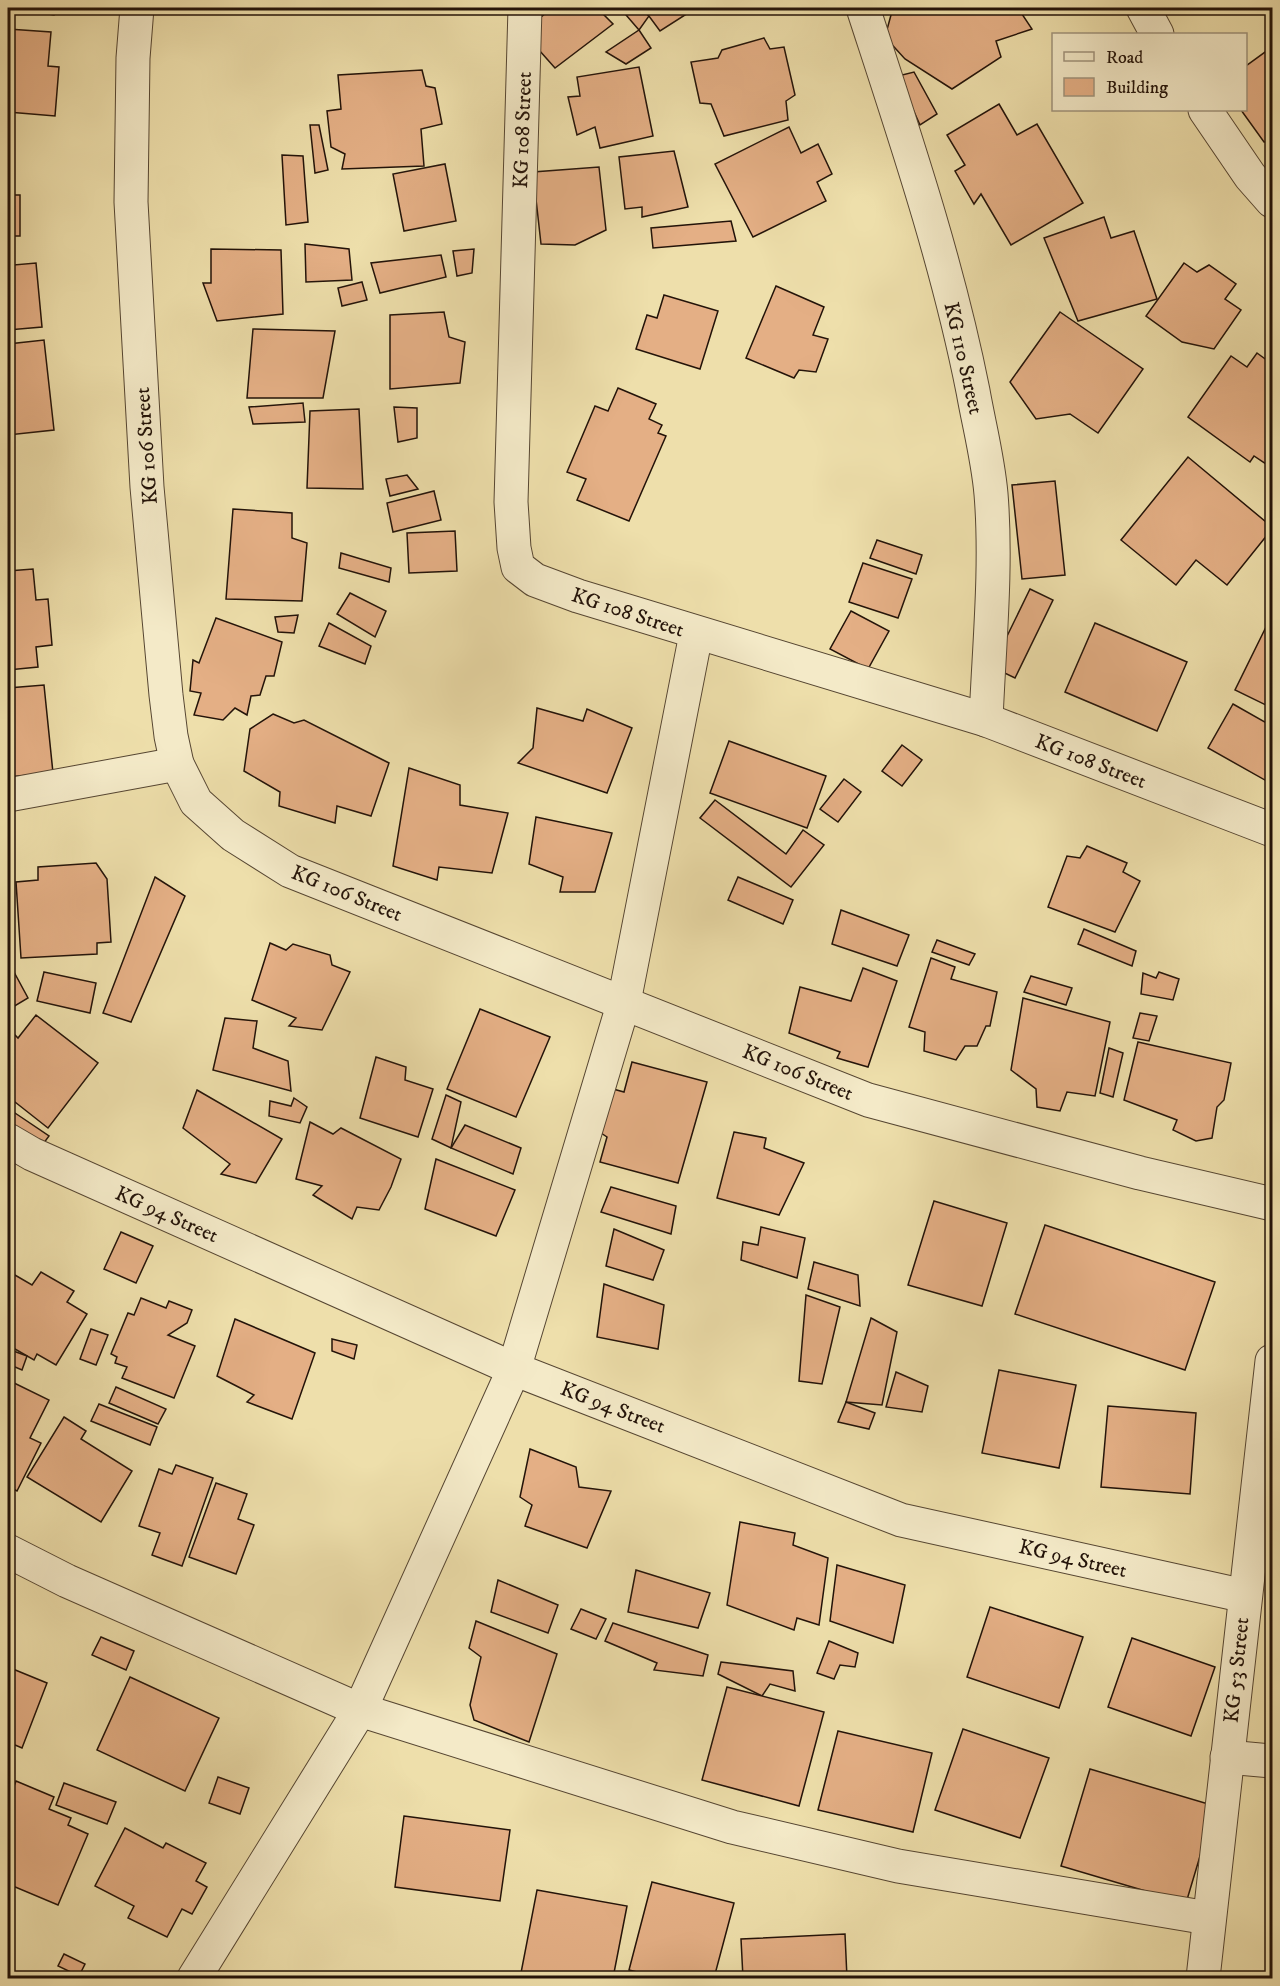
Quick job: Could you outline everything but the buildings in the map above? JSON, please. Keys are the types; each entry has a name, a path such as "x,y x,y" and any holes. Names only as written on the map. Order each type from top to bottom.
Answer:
{"street":[{"name":"KG 106 Street","path":"137,8 133,58 131,202 147,487 166,695 177,764 196,802 233,835 290,871 868,1100 1140,1173 1272,1204"},
{"name":"KG 108 Street","path":"525,8 511,502 514,548 518,567 535,580 578,596 696,634 986,720 1272,830"},
{"name":"KG 110 Street","path":"863,8 920,182 962,339 981,434 991,493 992,550 986,720"},
{"path":"1143,8 1156,33"},
{"path":"1206,111 1250,176 1272,201"},
{"path":"194,1978 360,1710 514,1369 624,1002 696,634"},
{"path":"8,795 177,764"},
{"name":"KG 94 Street","path":"8,1140 42,1159 514,1369 902,1520 1245,1596"},
{"name":"KG 53 Street","path":"1203,1978 1272,1361"},
{"path":"8,1551 67,1581 360,1710 732,1827 898,1866 1208,1918"},
{"path":"1227,1757 1272,1761"}]}
